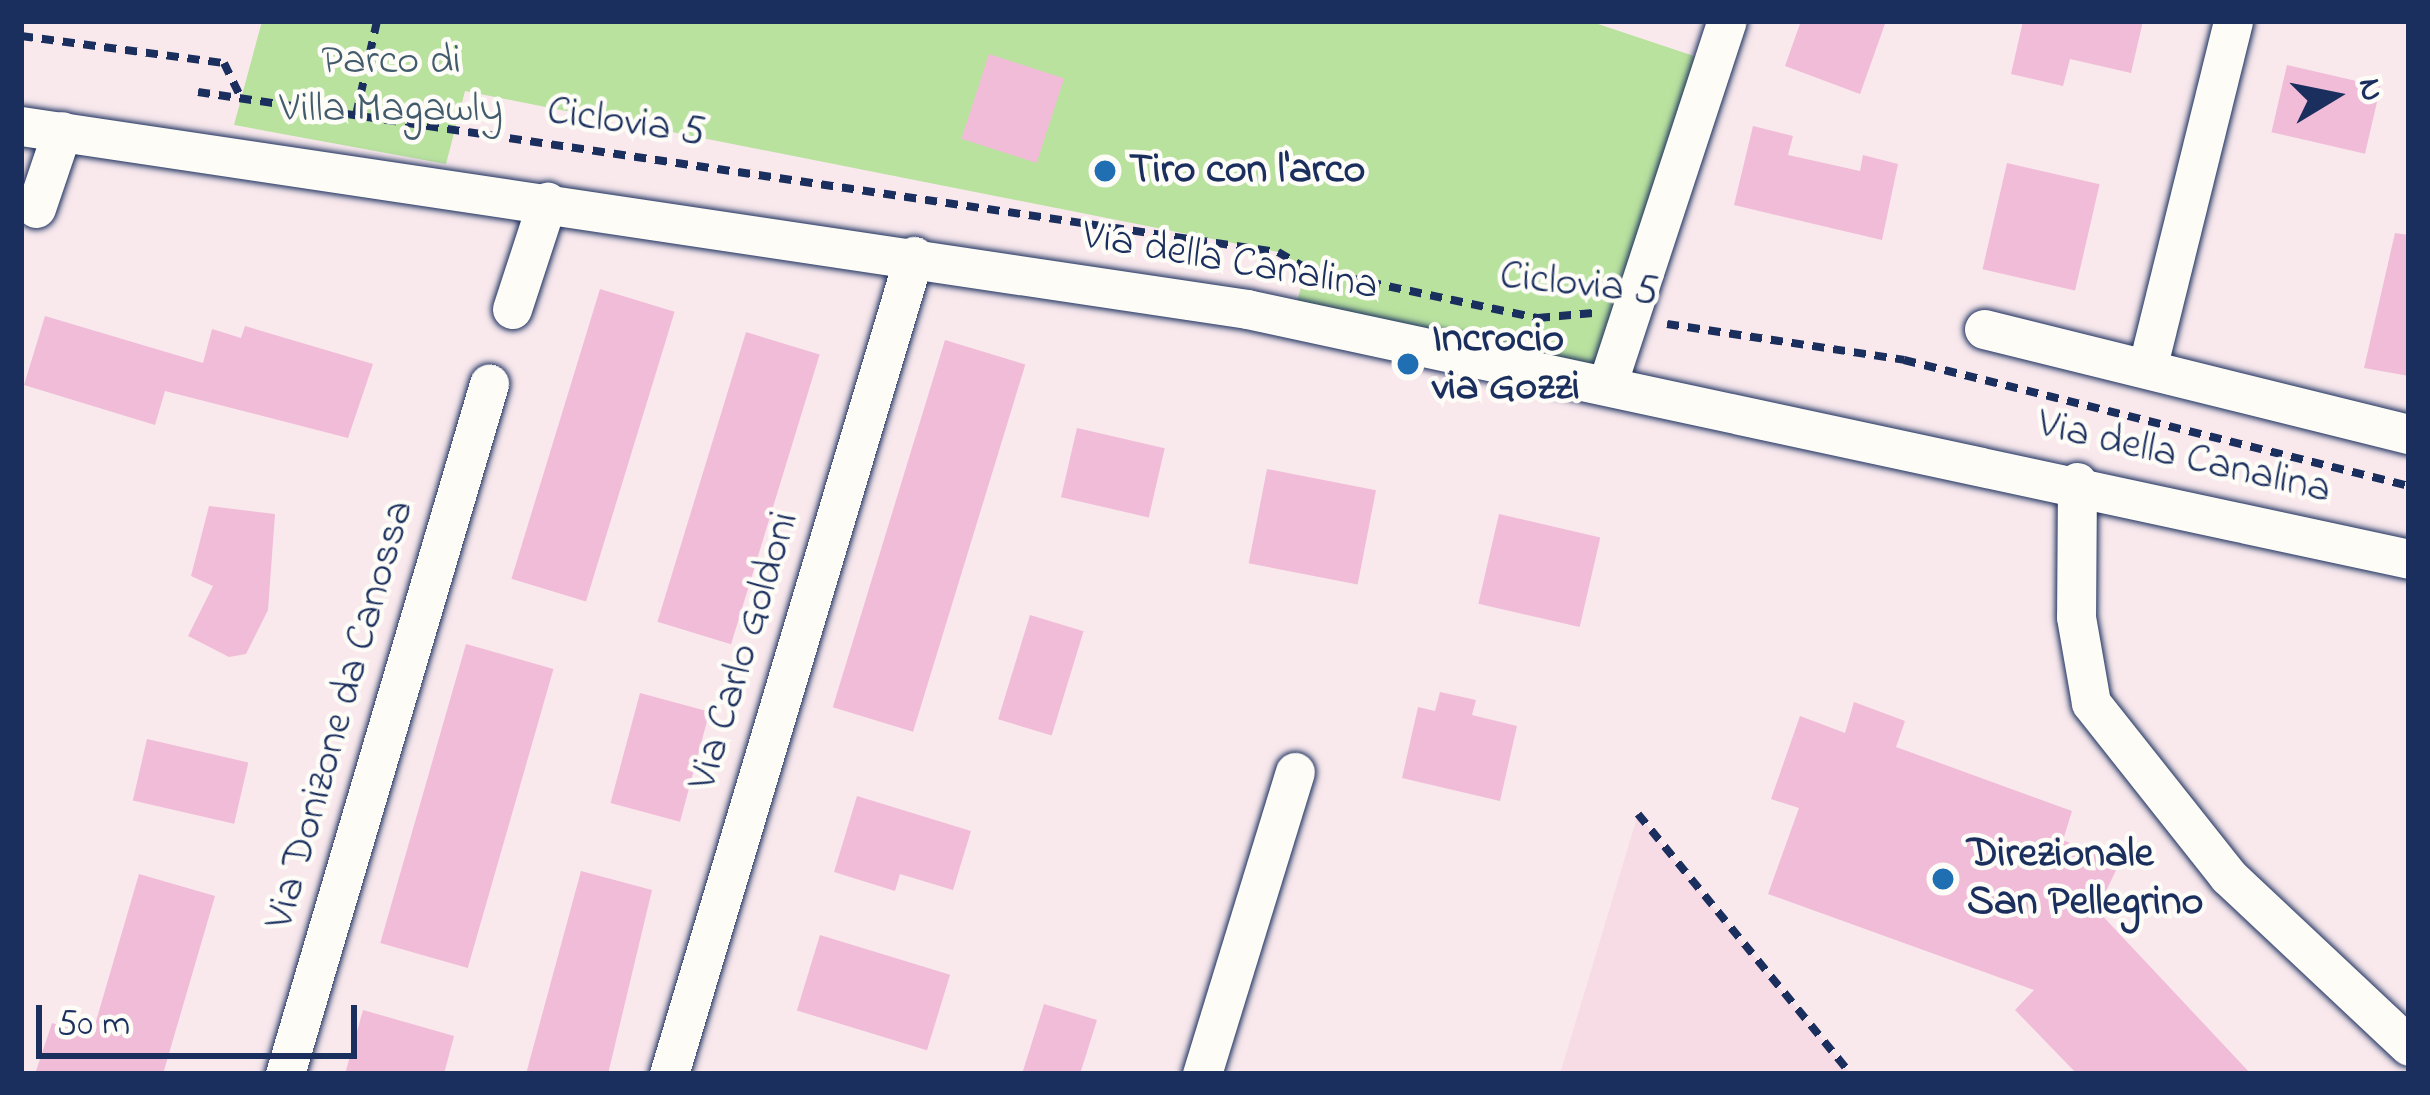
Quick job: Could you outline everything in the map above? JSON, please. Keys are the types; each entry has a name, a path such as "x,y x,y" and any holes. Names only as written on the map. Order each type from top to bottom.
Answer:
{"street":[{"path":"1607,385 1625,317 1726,21"},
{"path":"2148,365 2234,21"},
{"name":"Via della Canalina","path":"21,126 1247,309 2078,482 2409,560"},
{"path":"37,208 62,131"},
{"path":"512,309 547,202"},
{"name":"Via Carlo Goldoni","path":"669,1074 914,256"},
{"path":"1984,329 2148,365 2409,434"},
{"name":"Via Donizone da Canossa","path":"285,1074 490,384"},
{"path":"2078,482 2076,617 2091,703 2228,876 2409,1046"},
{"path":"1202,1074 1295,772"}],"path":[{"path":"356,115 377,21"},
{"path":"21,36 224,63 241,98"},
{"name":"Ciclovia 5","path":"198,92 1278,252 1307,269 1538,318 1581,312 1625,317 1904,360 2409,486"},
{"path":"1637,814 1851,1074"}],"shaded area":[{"path":"1638,814 1696,886 1851,1074 1560,1074"}],"green space":[{"name":"Parco di Villa Magawly","path":"262,21 1589,21 1712,62 1607,385 1291,319 1307,269 1278,252 465,91 446,164 234,125"}],"building":[{"path":"1801,21 1886,21 1860,94 1785,66"},
{"path":"2023,21 2143,21 2131,73 2070,59 2063,86 2011,74"},
{"path":"989,54 1064,78 1037,163 961,139"},
{"path":"2287,65 2381,87 2365,154 2271,132"},
{"path":"1753,126 1793,136 1788,155 1860,171 1863,155 1898,164 1882,240 1734,205"},
{"path":"2007,163 2100,184 2075,291 1982,269"},
{"path":"2395,233 2409,235 2409,376 2364,368"},
{"path":"600,289 675,312 586,602 511,579"},
{"path":"45,316 203,363 212,329 241,338 245,326 373,364 348,438 165,391 155,425 24,385"},
{"path":"746,332 820,355 731,644 657,622"},
{"path":"945,340 1025,365 913,732 833,707"},
{"path":"1077,428 1165,448 1149,517 1061,497"},
{"path":"1267,469 1376,490 1358,584 1249,563"},
{"path":"209,506 275,514 268,610 246,654 229,657 188,636 213,586 191,576"},
{"path":"1499,514 1600,537 1580,627 1478,604"},
{"path":"1030,615 1084,631 1052,736 998,719"},
{"path":"466,644 553,669 468,968 380,943"},
{"path":"1440,692 1476,700 1472,715 1517,726 1500,801 1402,778 1418,707 1435,711"},
{"path":"640,693 710,712 680,822 610,803"},
{"name":"Direzionale San Pellegrino","path":"1854,702 1905,721 1896,747 2072,811 2063,840 2119,864 2097,910 2251,1074 2077,1074 2015,1010 2034,990 1768,894 1799,808 1771,799 1800,716 1845,733"},
{"path":"147,739 248,762 234,824 133,800"},
{"path":"857,796 971,831 953,890 900,874 895,891 834,872"},
{"path":"581,871 652,890 608,1074 526,1074"},
{"path":"139,874 215,896 163,1074 35,1074 52,1023 92,1035"},
{"path":"820,935 950,975 927,1050 797,1011"},
{"path":"1044,1004 1097,1020 1080,1074 1022,1074"},
{"path":"363,1010 454,1036 444,1074 345,1074"}],"place":[{"name":"Tiro con l'arco","path":"1105,171"},
{"name":"Incrocio via Gozzi","path":"1408,364"},
{"name":"Direzionale San Pellegrino","path":"1943,879"}]}
